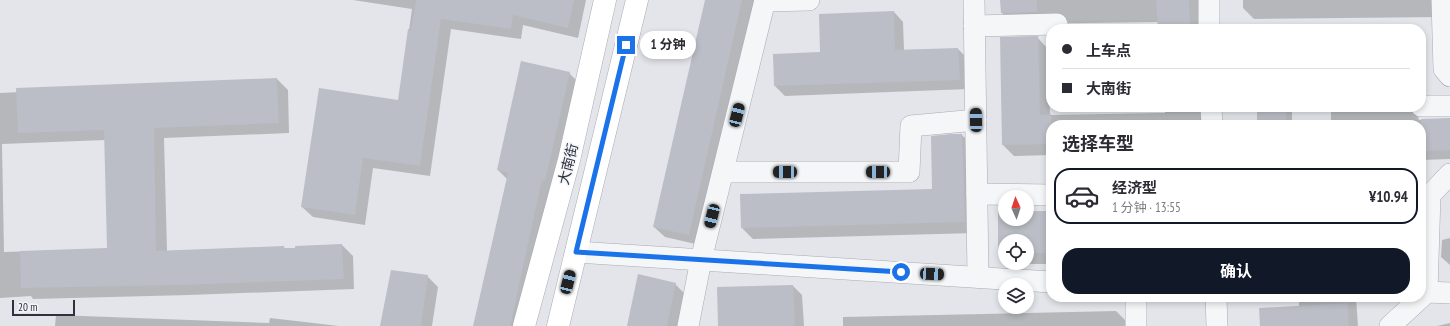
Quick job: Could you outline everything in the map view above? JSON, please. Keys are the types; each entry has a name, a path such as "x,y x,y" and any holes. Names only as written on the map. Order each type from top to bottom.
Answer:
{"street":[{"name":"大南街","path":"524,326 569,160 606,0"},
{"name":"大南街","path":"558,326 637,0"},
{"path":"688,326 701,260 765,0 809,0"},
{"path":"974,0 978,277"},
{"path":"1209,0 1209,24"},
{"path":"1442,0 1444,69 1450,76"},
{"path":"974,26 1046,24"},
{"path":"1426,106 1450,106"},
{"path":"723,172 909,172 911,126 976,120"},
{"path":"1426,224 1434,196 1450,174"},
{"path":"977,194 1046,195"},
{"path":"576,252 1046,282"},
{"path":"1426,260 1427,292 1450,293"},
{"path":"1136,302 1136,326"},
{"path":"1216,302 1217,326"},
{"path":"1390,326 1416,302"}],"building":[{"path":"416,0 574,0 568,28 513,15 511,29 441,19 420,166 363,158 355,215 301,207 319,88 398,100 408,29 411,30"},
{"path":"705,0 742,0 689,235 653,227"},
{"path":"1000,0 1037,0 1037,12 1001,13"},
{"path":"1156,0 1189,0 1190,24 1158,24"},
{"path":"894,11 895,50 958,48 960,80 774,86 773,54 820,52 819,14"},
{"path":"1038,36 1040,115 1051,114 1051,120 1046,120 1046,144 1002,145 1000,37"},
{"path":"521,61 570,72 545,181 542,180 510,326 473,326 508,173 497,170"},
{"path":"277,78 279,123 154,128 156,251 284,246 284,248 295,248 295,246 342,244 344,279 178,285 21,288 20,251 107,248 104,130 18,133 16,88"},
{"path":"1257,112 1286,112 1286,120 1257,120"},
{"path":"1450,118 1450,150 1426,151 1426,120 1421,119"},
{"path":"962,134 965,222 741,228 740,194 932,189 931,136"},
{"path":"1034,211 1046,211 1046,253 1034,253 1034,234 998,234 998,226 1034,226"},
{"path":"391,270 428,275 421,326 380,326"},
{"path":"638,274 676,283 667,326 627,326"},
{"path":"793,285 795,326 718,326 717,287"},
{"path":"1348,303 1349,326 1260,326 1259,308"}],"route":[{"path":"626,45 576,252 901,272"}]}
